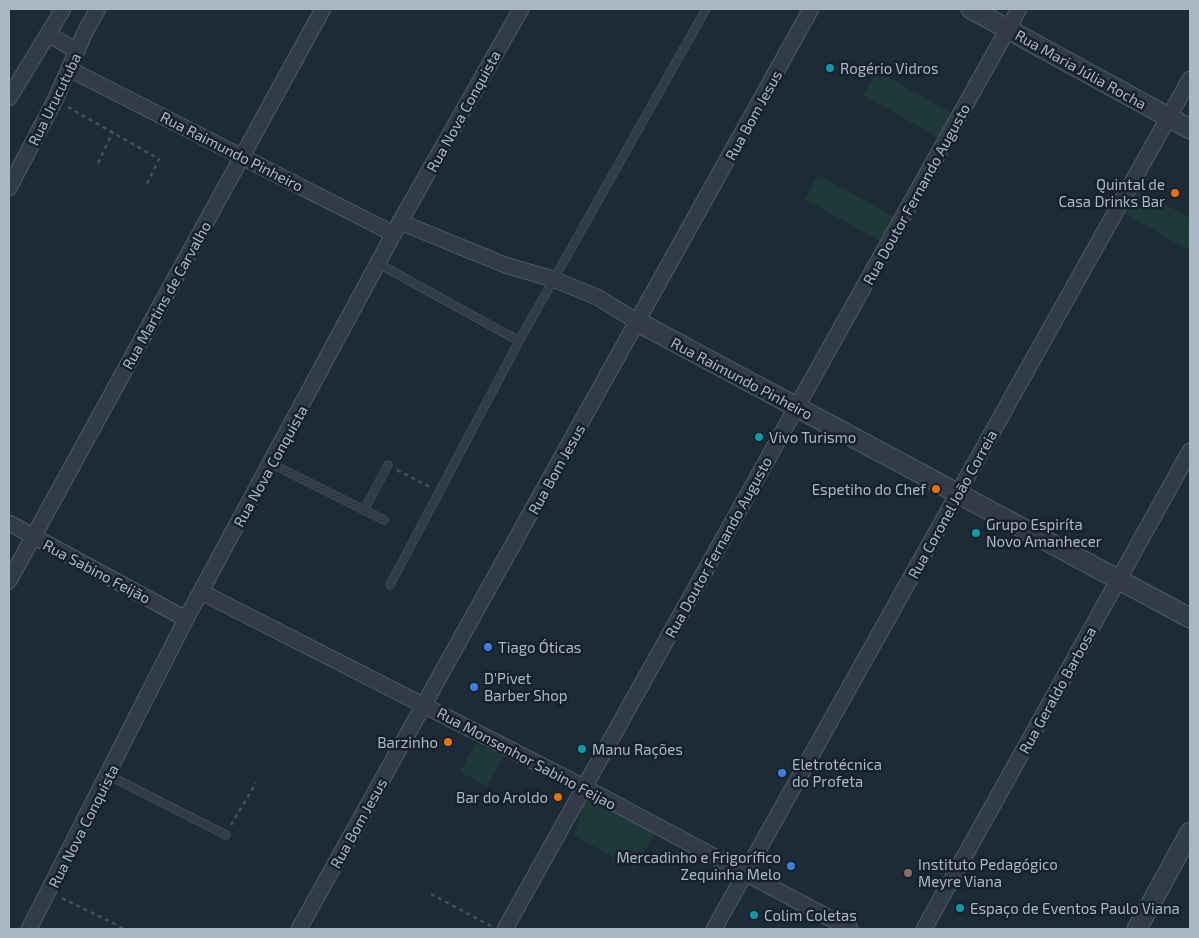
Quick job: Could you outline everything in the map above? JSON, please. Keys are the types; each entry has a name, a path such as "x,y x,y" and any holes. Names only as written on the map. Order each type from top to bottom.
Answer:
{"street":[{"name":"Rua Urucutuba","path":"9,188 55,100 98,9"},
{"name":"Rua Martins de Carvalho","path":"9,581 323,9"},
{"name":"Rua Nova Conquista","path":"29,929 186,619 272,464 397,228 521,9"},
{"name":"Rua Bom Jesus","path":"299,929 811,9"},
{"name":"Rua Maria Júlia Rocha","path":"971,9 1190,129"},
{"name":"Rua Doutor Fernando Augusto","path":"505,929 1019,9"},
{"path":"9,98 48,34 60,10"},
{"path":"48,34 77,51"},
{"name":"Rua Raimundo Pinheiro","path":"69,69 242,156 397,228 505,265 553,279 597,297 638,322 1190,618"},
{"name":"Rua Coronel João Correia","path":"714,929 1190,79"},
{"name":"Rua Geraldo Barbosa","path":"924,929 1190,451"},
{"name":"Rua Sabino Feijão","path":"9,524 186,619"},
{"name":"Rua Monsenhor Sabino Feijao","path":"201,592 425,704 850,929"},
{"path":"1137,929 1190,832"}],"lane":[{"path":"390,585 553,279 646,118 706,9"},
{"path":"379,264 519,341"},
{"path":"272,464 384,520"},
{"path":"364,510 388,465"},
{"path":"108,775 226,835"}],"path":[{"path":"55,100 159,159 146,186"},
{"path":"98,163 113,132"},
{"path":"388,465 440,492"},
{"path":"226,835 256,783"},
{"path":"49,892 125,929"},
{"path":"431,894 497,929"}],"green space":[{"path":"877,71 953,114 939,138 863,95"},
{"path":"818,175 895,217 881,242 805,199"},
{"path":"1136,188 1190,218 1190,251 1122,212"},
{"path":"475,744 505,753 487,786 460,772"},
{"path":"586,796 655,832 635,869 574,836"}],"place":[{"name":"Rogério Vidros","path":"830,68"},
{"name":"Quintal de Casa Drinks Bar","path":"1175,193"},
{"name":"Vivo Turismo","path":"759,437"},
{"name":"Espetiho do Chef","path":"936,489"},
{"name":"Grupo Espiríta Novo Amanhecer","path":"976,533"},
{"name":"Tiago Óticas","path":"488,647"},
{"name":"D'Pivet Barber Shop","path":"474,687"},
{"name":"Barzinho","path":"448,742"},
{"name":"Manu Rações","path":"582,749"},
{"name":"Eletrotécnica do Profeta","path":"782,773"},
{"name":"Bar do Aroldo","path":"558,797"},
{"name":"Mercadinho e Frigorífico Zequinha Melo","path":"791,866"},
{"name":"Instituto Pedagógico Meyre Viana","path":"908,873"},
{"name":"Espaço de Eventos Paulo Viana","path":"960,908"},
{"name":"Colim Coletas","path":"754,915"}]}
